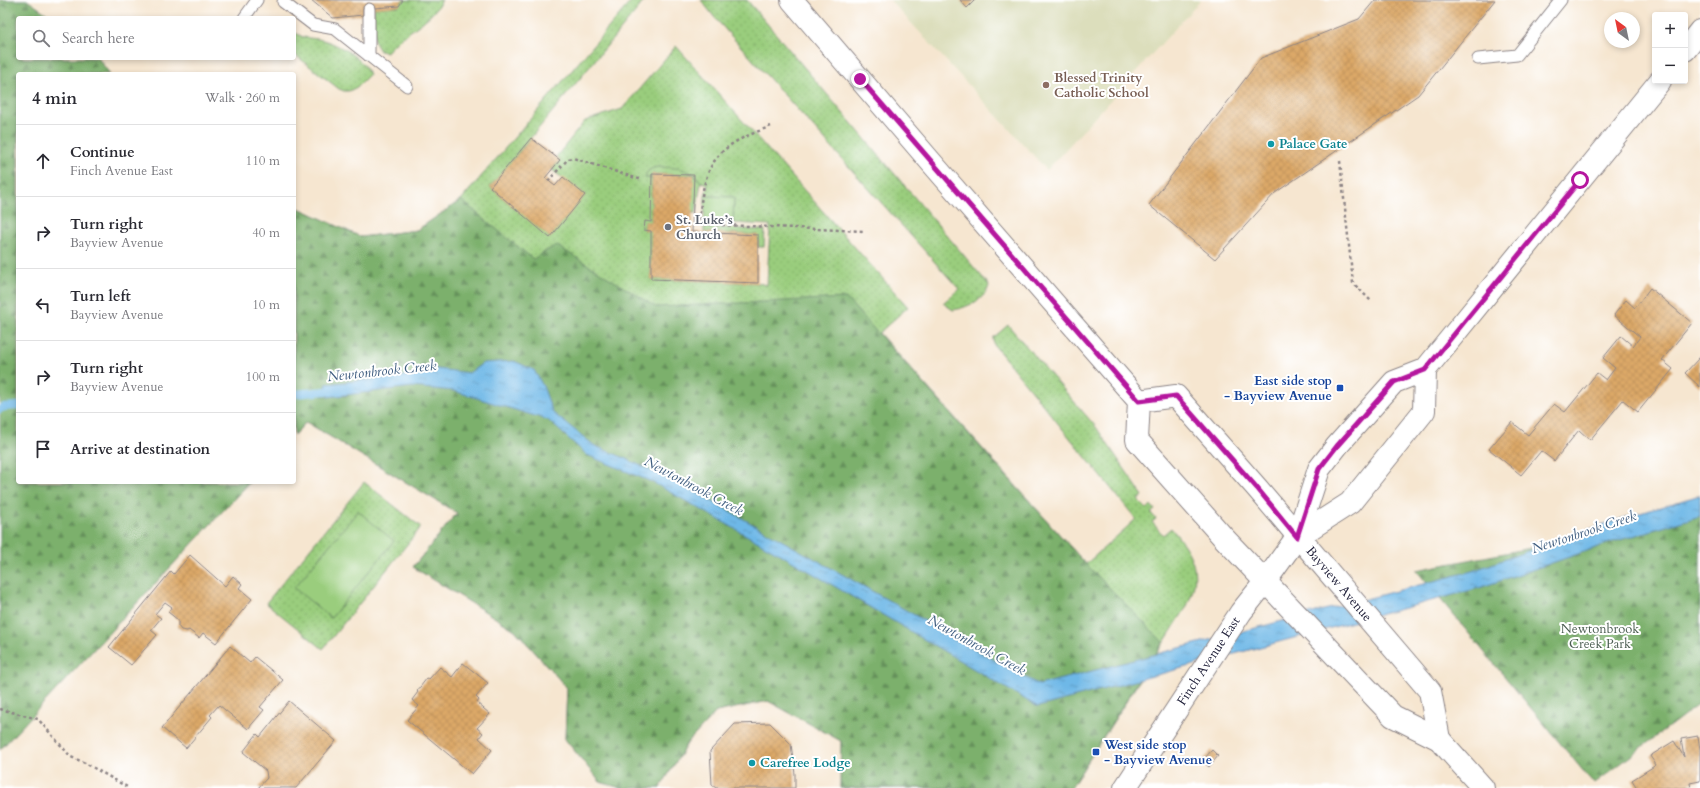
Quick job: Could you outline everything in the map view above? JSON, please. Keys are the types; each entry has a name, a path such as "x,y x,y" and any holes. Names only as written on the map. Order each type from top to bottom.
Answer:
{"main road":[{"path":"792,0 1139,401 1137,440 1265,582 1393,716 1439,739 1483,788"},
{"path":"1687,48 1700,31"},
{"name":"Finch Avenue East","path":"1125,788 1241,612 1265,582 1297,537 1319,469 1337,446 1394,382 1425,370 1658,84"},
{"name":"Finch Avenue East","path":"1297,537 1350,503 1424,411 1425,370"},
{"name":"Bayview Avenue","path":"1139,401 1176,396 1257,488 1297,537 1430,691 1439,739"}],"lane":[{"path":"245,16 257,0"},
{"path":"1478,59 1517,55 1561,0"},
{"path":"284,2 313,25 335,28 407,86"},
{"path":"369,9 369,56"}],"path":[{"path":"699,224 703,189 707,175 714,162 722,152 733,143 771,126"},
{"path":"548,181 568,159 573,158 642,180"},
{"path":"1340,161 1353,282 1371,301"},
{"path":"692,224 865,231"},
{"path":"0,709 38,719 71,757 85,763 129,788"}],"shaded area":[{"name":"Blessed Trinity Catholic School","path":"890,0 1201,0 1047,170"}],"green space":[{"path":"0,0 27,0 50,16 16,16 16,60 100,60 108,72 16,72 16,484 248,484 0,750"},
{"path":"403,0 442,0 431,15 393,45 387,52 380,51 374,41 374,8 399,6"},
{"path":"632,0 645,0 490,187 550,237 585,195 552,170 560,160 556,157 585,121 622,109 676,46 908,307 879,333 1086,564 1136,519 994,345 993,338 1008,325 1096,427 1143,496 1138,500 1147,509 1151,505 1155,510 1151,513 1156,519 1152,522 1163,535 1171,528 1185,547 1194,565 1194,585 1186,608 1071,788 840,788 841,741 768,701 716,712 688,742 660,788 621,788 600,782 565,739 567,688 515,630 413,567 457,513 306,422 296,433 296,207 361,237 417,230 461,200","holes":["659,167 694,174 701,182 708,184 705,196 734,197 733,223 770,225 767,285 758,283 651,279 651,231 644,230 645,222 651,222 652,178 645,178 649,170"]},
{"path":"701,0 747,0 989,285 984,295 980,299 970,305 953,310 943,303 959,289 715,18"},
{"path":"296,34 329,42 350,53 362,63 369,75 357,87 349,91 339,89 296,56"},
{"path":"659,167 682,169 691,173 701,182 696,213 692,213 693,175 652,174 652,178 645,178 650,170"},
{"path":"705,196 734,197 733,223 704,222"},
{"path":"461,200 533,259 556,245 656,307 846,298 1086,564 1163,642 1071,788 840,788 841,741 768,701 716,712 688,742 660,788 621,788 600,782 565,739 567,688 515,630 413,567 457,513 306,422 296,433 296,207 361,237 417,230"},
{"path":"704,227 765,230 764,247 758,247 758,235 704,232"},
{"path":"364,482 421,527 323,649 266,603"},
{"name":"Newtonbrook Creek Park","path":"1700,502 1700,703 1594,784 1416,570 1662,523"},
{"path":"358,511 394,541 331,618 294,588"}],"water":[{"path":"514,361 534,370 543,386 553,413 595,446 692,490 1039,685 1472,571 1607,523 1700,495 1700,516 1613,542 1479,588 1038,707 797,564 652,482 587,455 548,420 454,391 412,387 328,397 326,384 412,375 422,367 469,373 483,363"}],"building":[{"path":"311,0 403,0 399,6 363,9 363,15 333,18"},
{"path":"960,0 975,0 967,8"},
{"name":"Palace Gate","path":"1375,0 1495,0 1418,95 1275,193 1215,259 1149,205 1261,58 1359,19"},
{"path":"531,138 560,160 545,178 555,186 563,177 585,195 550,238 490,187"},
{"name":"St. Luke’s Church","path":"652,174 694,175 692,232 758,235 758,283 651,279 651,231 644,230 645,221 651,222"},
{"path":"1650,288 1692,323 1662,360 1673,369 1638,412 1623,400 1590,440 1579,430 1554,461 1541,451 1521,475 1489,449 1512,422 1528,435 1554,404 1565,412 1597,373 1606,380 1615,368 1603,358 1621,336 1633,346 1640,337 1614,315 1626,300 1635,308"},
{"path":"1700,357 1700,387 1685,373"},
{"path":"190,555 225,586 233,576 242,584 239,588 252,599 216,643 203,633 199,638 189,630 181,630 178,626 178,620 168,612 172,607 165,602 155,614 161,618 151,630 157,635 131,665 109,647 171,571 174,574"},
{"path":"230,646 250,663 255,657 283,680 260,707 264,710 248,729 219,705 210,715 212,717 186,748 162,728"},
{"path":"463,663 488,683 476,697 479,700 477,703 490,714 477,728 483,733 479,738 492,750 472,774 407,720 419,706 412,700 427,678 429,679 440,667 452,677"},
{"path":"289,701 336,741 296,788 258,788 267,778 266,771 243,752 257,734 260,737"},
{"name":"Carefree Lodge","path":"770,723 791,744 795,774 795,788 716,788 712,785 710,751 735,724"},
{"path":"1698,736 1700,749 1700,781 1690,783 1691,788 1637,788 1632,780 1656,765 1650,756 1674,741 1684,757 1681,739"},
{"path":"1212,750 1218,756 1209,767 1202,761"}],"waterway":[{"name":"Newtonbrook Creek","path":"296,394 337,390"},
{"name":"Newtonbrook Creek","path":"0,409 4,407 16,406"}],"place":[{"name":"Blessed Trinity Catholic School","path":"1046,85"},
{"name":"Palace Gate","path":"1271,144"},
{"name":"St. Luke’s Church","path":"668,227"},
{"name":"East side stop - Bayview Avenue","path":"1340,388"},
{"name":"West side stop - Bayview Avenue","path":"1096,752"},
{"name":"Carefree Lodge","path":"752,763"}],"route":[{"path":"860,79 1139,401 1176,396 1257,488 1297,537 1319,469 1337,446 1394,382 1425,370 1580,180"}]}
